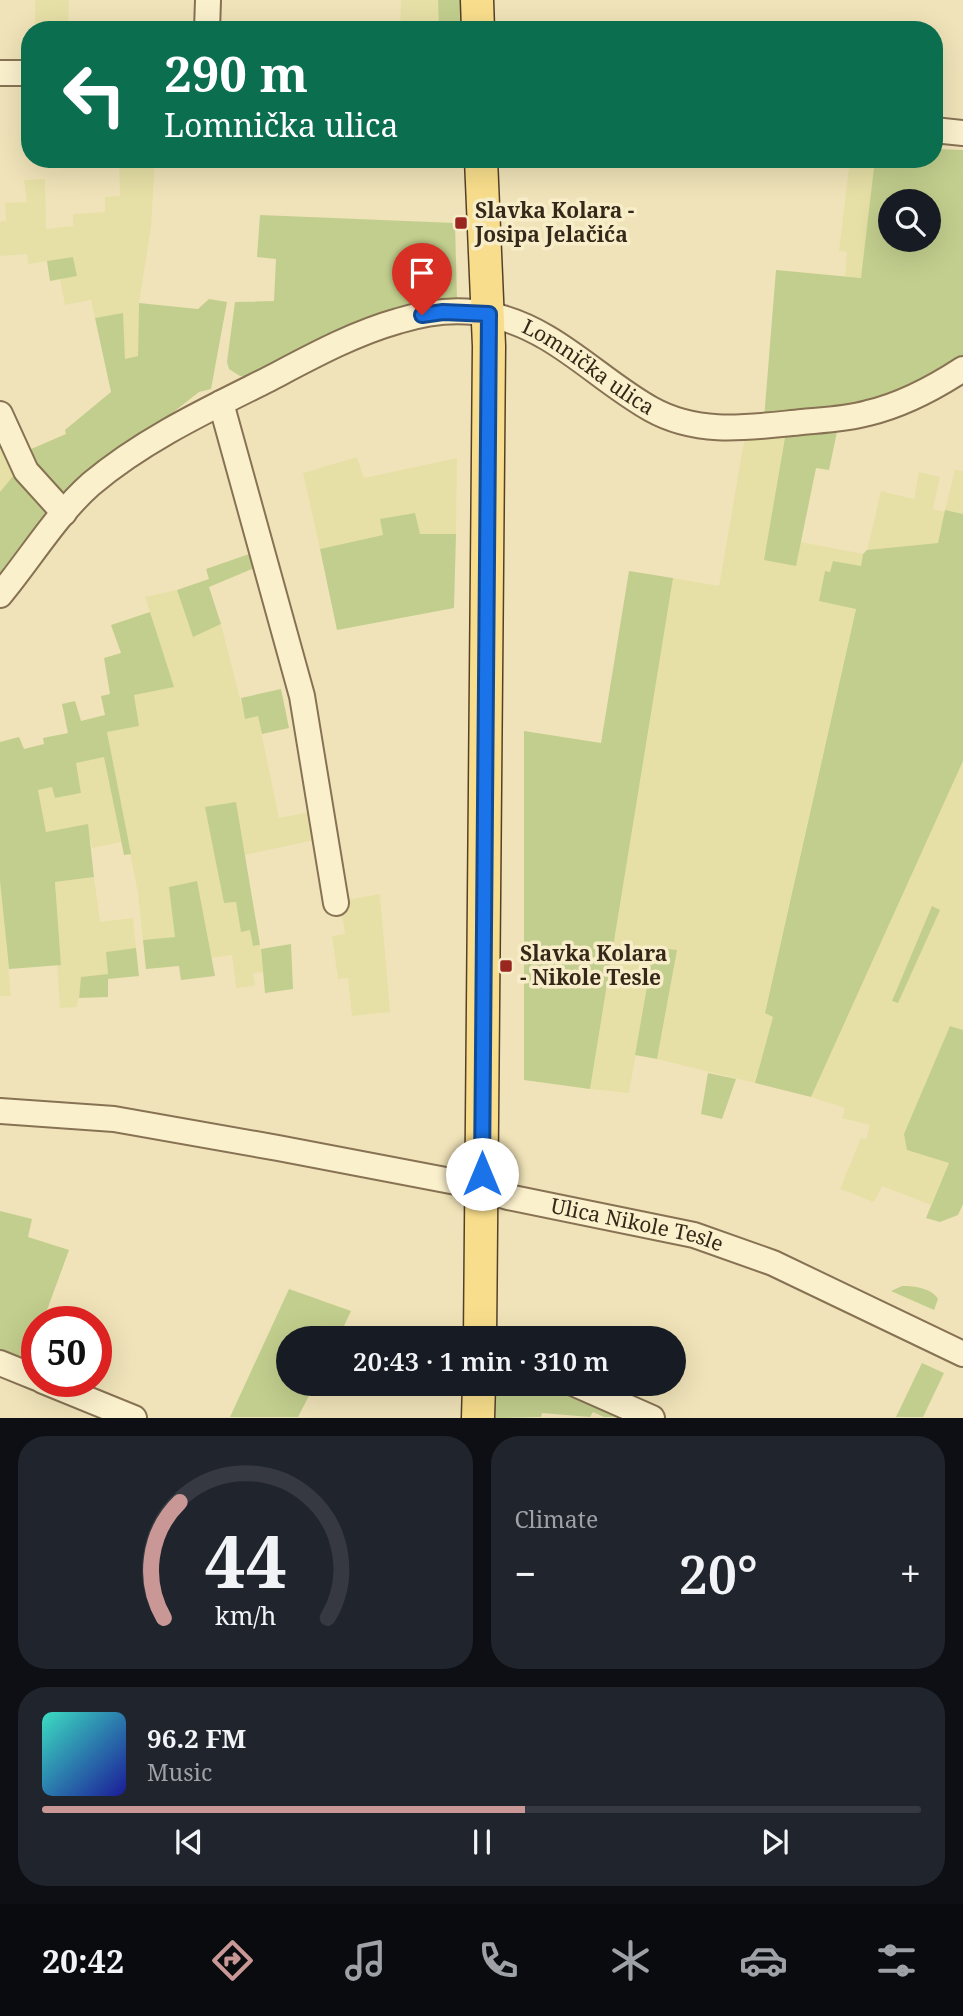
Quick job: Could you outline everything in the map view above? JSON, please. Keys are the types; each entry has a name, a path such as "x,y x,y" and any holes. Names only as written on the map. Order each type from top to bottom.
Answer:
{"main road":[{"path":"477,0 478,21"},
{"path":"480,1326 489,314 481,168"},
{"path":"478,1418 479,1396"}],"street":[{"path":"207,21 208,0"},
{"path":"0,74 21,73"},
{"path":"943,131 963,133"},
{"name":"Lomnička ulica","path":"0,595 64,513 92,483 120,463 222,403 332,347 397,321 443,312 489,314 545,334 653,410 701,427 738,428 867,414 922,393 963,369"},
{"path":"222,403 302,696 336,903"},
{"path":"0,414 26,471 64,513"},
{"name":"Ulica Nikole Tesle","path":"0,1111 114,1119 456,1182 482,1191 694,1235 773,1263 963,1354"},
{"path":"0,1363 21,1372"},
{"path":"602,1396 652,1418"},
{"path":"82,1397 134,1418"}],"shaded area":[{"path":"35,0 69,0 68,21 35,21"},
{"path":"401,0 438,0 439,21 400,21"},
{"path":"119,168 154,168 151,227 139,303 138,356 125,359 122,314 95,318 91,300 65,305 60,279 77,276 73,257 28,264 27,254 0,256 0,222 6,220 5,203 27,202 24,180 45,179 46,229 73,226 73,214 105,212 105,197 120,196"},
{"path":"849,168 874,168 862,278 845,276 847,252 839,251"},
{"path":"786,432 795,566 801,542 863,554 861,566 833,561 830,572 825,571 820,601 856,608 765,1012 773,1017 755,1083 657,1059 677,950 655,947 629,1093 590,1089 673,578 719,586 744,442 747,437"},
{"path":"0,434 18,470 0,492"},
{"path":"357,457 364,478 457,458 456,534 419,534 415,514 383,535 320,549 303,473"},
{"path":"955,470 963,471 963,514 945,510"},
{"path":"919,472 940,477 933,509 945,512 938,543 867,550 881,491 914,499"},
{"path":"177,590 193,636 221,624 245,718 258,716 279,818 315,811 319,839 245,855 236,802 219,876 224,903 236,902 241,931 250,930 253,946 260,945 263,972 253,973 255,986 236,988 232,955 210,958 175,937 143,940 138,894 107,732 139,726 133,695 155,627 145,597"},
{"path":"105,756 121,842 92,848 87,825 46,832 38,790 53,787 55,798 81,793 75,762"},
{"path":"963,761 963,1030 950,1026 907,1150 949,1163 931,1205 882,1186 874,1202 840,1189 861,1138 866,1139 870,1125 842,1118 845,1108 811,1097"},
{"path":"94,877 100,922 133,918 136,948 106,952 108,974 82,977 77,1007 60,1008 57,965 61,965 55,882"},
{"path":"0,881 11,996 0,996"},
{"path":"380,894 390,1012 352,1016 348,978 338,979 332,936 345,934 340,901"}],"green space":[{"path":"438,0 466,0 467,21 439,21"},
{"path":"943,149 963,150 963,360 881,403 764,419 776,270 861,278 874,168 943,168"},
{"path":"260,215 455,223 457,299 250,376 240,376 229,369 227,362 235,302 274,301 276,259 257,257"},
{"path":"73,257 77,276 50,281 47,261"},
{"path":"209,299 227,302 211,389 199,392 60,501 22,453 66,434 65,430 111,392 95,318 123,313 125,359 138,356 139,303 198,309"},
{"path":"838,427 829,470 816,468 796,566 764,560 786,432"},
{"path":"18,470 46,502 49,515 0,577 0,492"},
{"path":"945,510 963,514 963,761 811,1097 755,1083 773,1017 765,1013 856,609 819,601 825,571 830,572 833,561 861,566 863,554 867,550 938,543"},
{"path":"415,513 420,534 456,534 454,608 337,630 320,549 383,535 380,519"},
{"path":"255,552 259,566 209,587 221,624 193,637 177,590 209,579 206,569"},
{"path":"629,571 673,578 590,1089 524,1080 524,731 601,743"},
{"path":"150,612 174,687 134,695 139,726 107,732 131,854 124,855 104,757 76,763 81,793 55,798 52,787 38,790 46,832 88,824 94,877 55,882 61,965 9,969 0,881 0,742 19,737 24,749 44,744 43,738 68,733 62,704 75,701 81,721 105,715 101,696 110,694 104,658 121,653 111,625"},
{"path":"281,689 289,728 262,734 258,716 245,719 241,698"},
{"path":"236,802 260,945 253,946 250,930 241,932 236,902 224,903 205,807"},
{"path":"197,881 215,976 181,980 179,966 146,969 143,940 175,937 169,887"},
{"path":"932,906 940,910 898,1003 892,1001"},
{"path":"291,944 293,989 265,993 261,949"},
{"path":"654,947 677,950 657,1059 635,1055"},
{"path":"136,948 139,976 108,979 108,997 79,998 81,977 108,974 106,952"},
{"path":"950,1026 963,1030 963,1204 958,1215 940,1222 926,1218 949,1163 907,1150 904,1134"},
{"path":"708,1073 736,1079 722,1119 701,1114"},
{"path":"0,1211 32,1219 28,1237 69,1250 48,1306 21,1306 21,1357 0,1350"},
{"path":"902,1286 931,1292 938,1299 934,1310 891,1291"},
{"path":"289,1289 351,1311 344,1326 276,1326 276,1396 309,1396 298,1417 230,1417"},
{"path":"922,1363 944,1373 923,1417 896,1417"},
{"path":"493,1396 589,1396 636,1416 604,1417 593,1412 590,1417 542,1413 541,1417 492,1418"}],"place":[{"name":"Slavka Kolara - Josipa Jelačića","path":"461,223"},
{"name":"Slavka Kolara - Nikole Tesle","path":"506,966"}],"route":[{"path":"422,315 443,312 489,314 482,1174"}]}
